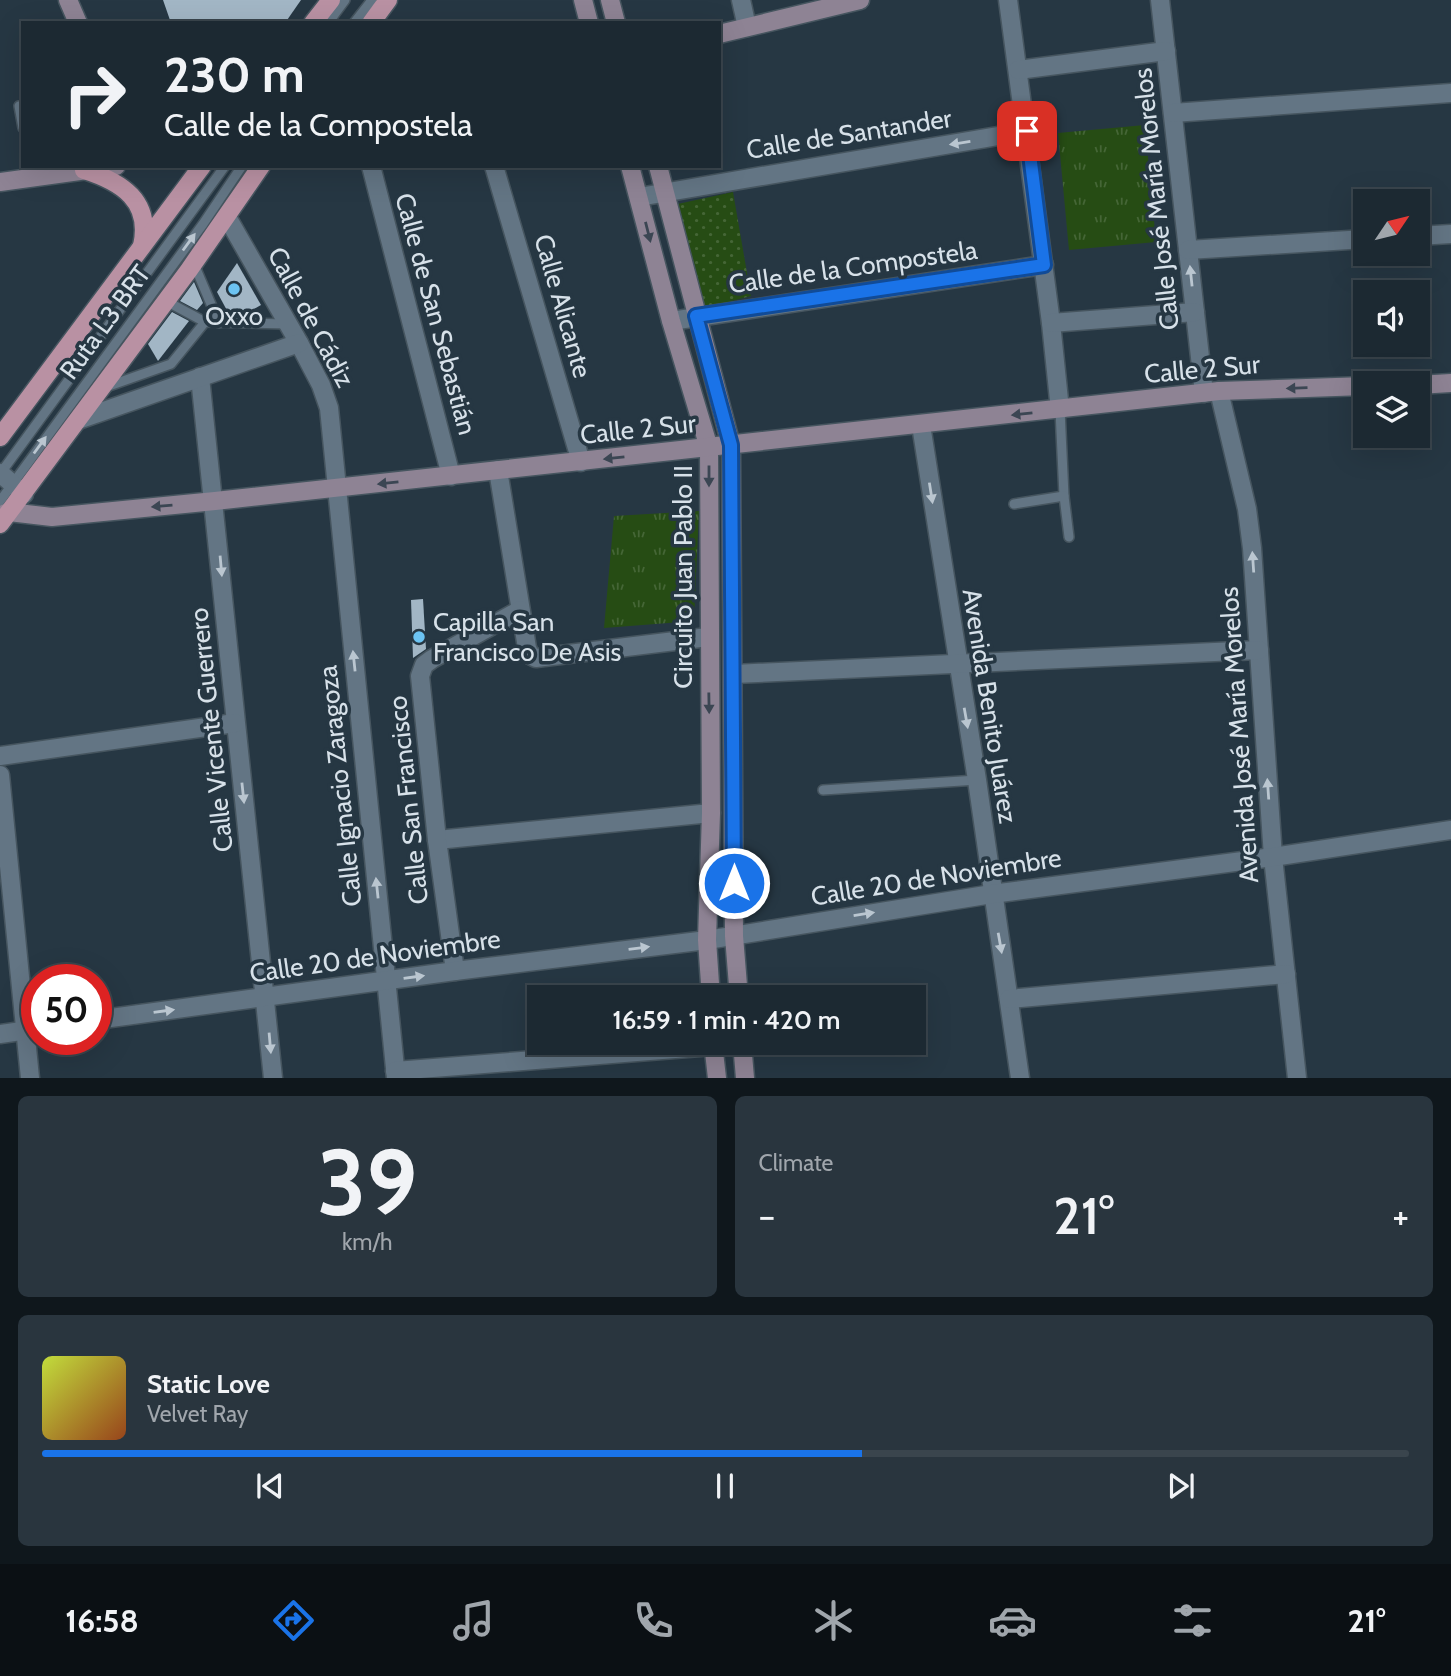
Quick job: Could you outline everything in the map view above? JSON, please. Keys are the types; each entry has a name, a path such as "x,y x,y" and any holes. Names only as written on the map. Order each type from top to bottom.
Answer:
{"main road":[{"path":"68,0 77,21"},
{"path":"315,21 331,0"},
{"path":"372,21 388,0"},
{"path":"583,0 588,21"},
{"path":"610,0 616,21"},
{"path":"721,34 860,0"},
{"path":"0,182 30,172 100,168"},
{"path":"0,437 201,168"},
{"path":"2,513 9,481 78,420 194,264 260,168"},
{"name":"Circuito Juan Pablo II","path":"631,168 671,321 709,448 711,813 707,940 710,985"},
{"name":"Circuito Juan Pablo II","path":"659,168 731,445 734,936 737,985"},
{"path":"84,170 125,188 137,203 144,222 141,248"},
{"path":"1430,384 1451,383"},
{"name":"Calle 2 Sur","path":"2,513 52,517 1212,392 1353,386"},
{"path":"714,1055 717,1077"},
{"path":"743,1055 745,1077"}],"street":[{"path":"741,0 747,27"},
{"path":"1009,0 1060,410"},
{"name":"Calle José María Morelos","path":"1160,0 1195,312 1212,392"},
{"path":"1018,70 1166,51"},
{"path":"1173,113 1451,93"},
{"name":"Calle de Santander","path":"639,197 1027,131"},
{"name":"Calle de San Sebastián","path":"372,168 452,476"},
{"name":"Calle Alicante","path":"495,168 581,462"},
{"name":"Calle de Cádiz","path":"227,217 321,386 329,408 336,488"},
{"path":"1430,235 1451,234"},
{"path":"1188,250 1353,240"},
{"name":"Calle de la Compostela","path":"671,321 1044,265"},
{"path":"1051,323 1195,312"},
{"path":"78,420 299,343"},
{"name":"Calle Vicente Guerrero","path":"200,377 273,1077"},
{"name":"Avenida José María Morelos","path":"1212,392 1247,509 1252,548 1273,857 1297,1077"},
{"name":"Avenida Benito Juárez","path":"921,425 1020,1077"},
{"path":"498,470 520,610 530,654 536,658 708,637"},
{"name":"Calle Ignacio Zaragoza","path":"336,488 395,1074"},
{"name":"Calle San Francisco","path":"455,971 437,840 420,676 424,666 432,659 520,610"},
{"path":"734,674 1259,650"},
{"path":"0,756 236,723"},
{"path":"0,775 23,964"},
{"path":"437,840 711,813"},
{"name":"Calle 20 de Noviembre","path":"112,1018 707,940 992,894 1273,857 1451,830"},
{"path":"1009,999 1286,974"},
{"path":"0,1034 21,1031"},
{"path":"30,1055 30,1077"},
{"path":"395,1074 596,1055"}],"lane":[{"path":"329,21 345,0"},
{"path":"356,21 372,0"},
{"path":"19,106 21,117"},
{"path":"9,481 224,168"},
{"name":"Ruta L3 BRT","path":"9,481 203,224 241,168"},
{"path":"194,264 219,323"},
{"path":"166,301 205,322 288,324"},
{"path":"102,388 171,364 205,322"},
{"path":"1060,410 1069,537"},
{"path":"1014,504 1064,496"},
{"path":"823,790 977,780"}],"green space":[{"path":"1145,125 1156,242 1069,250 1058,133"},
{"path":"733,192 751,296 701,309 673,205"},
{"path":"699,511 694,621 604,628 614,516"}],"building":[{"path":"163,0 301,0 286,21 170,21"},
{"path":"237,263 261,305 242,316 230,316 217,292"},
{"path":"194,282 203,303 197,310 180,301"},
{"path":"172,312 189,321 158,361 148,344"},
{"path":"423,599 426,649 413,658 411,600"}],"place":[{"name":"Oxxo","path":"234,289"},
{"name":"Capilla San Francisco De Asis","path":"419,637"}],"route":[{"path":"734,883 731,445 696,316 1044,265 1027,131"}]}
